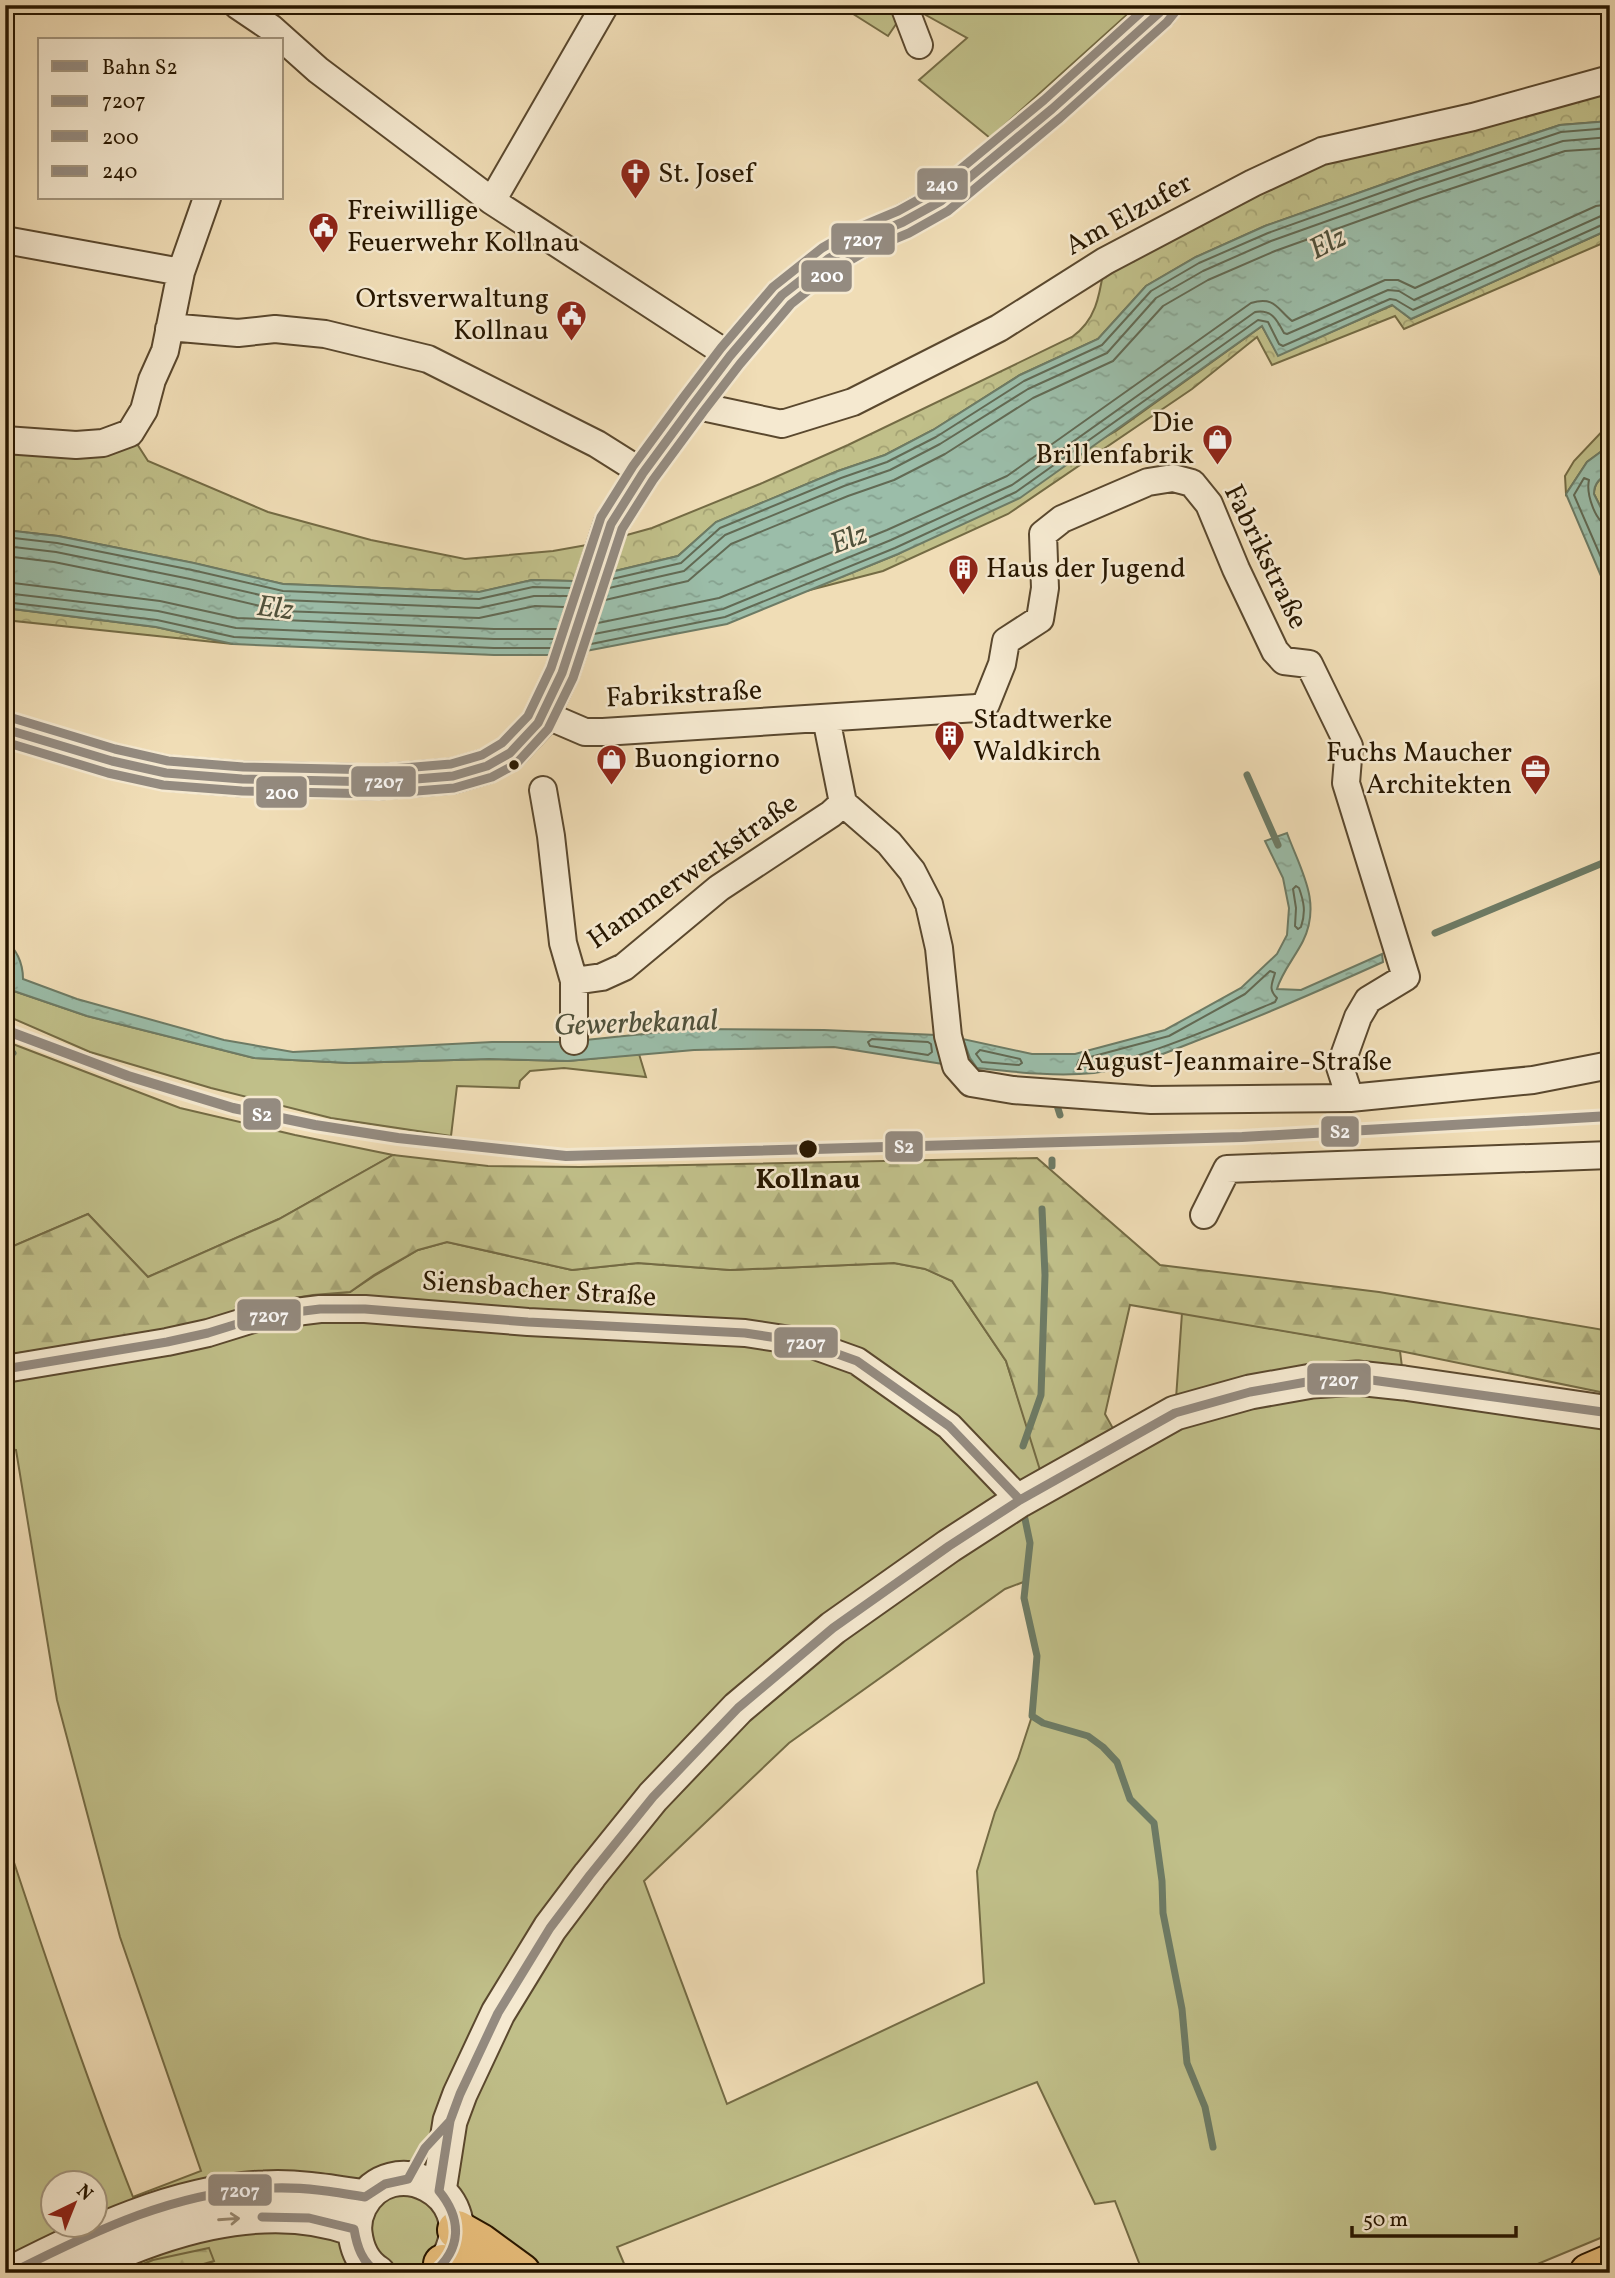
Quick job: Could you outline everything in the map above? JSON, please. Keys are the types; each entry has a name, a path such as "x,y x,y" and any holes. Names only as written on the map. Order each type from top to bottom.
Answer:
{"highway":[{"path":"450,2260 480,2243 521,2273"},
{"path":"1589,2273 1610,2264"}],"street":[{"path":"237,5 271,24 318,70 492,201 730,356"},
{"path":"492,201 605,5"},
{"path":"909,5 906,10 919,45"},
{"path":"5,729 112,761 166,773 243,779 379,782 453,776 487,766 510,753 538,723 567,660 611,524 643,473 693,405 730,356 782,296 828,258 941,201 1052,109 1165,5"},
{"name":"Am Elzufer","path":"693,405 782,424 853,402 999,328 1105,261 1253,183 1322,151 1473,117 1610,79"},
{"path":"5,440 76,445 103,443 130,433 144,410 152,380 165,351 181,272 206,200"},
{"path":"5,240 181,272"},
{"path":"169,329 237,333 275,328 325,334 428,359 597,444 643,473"},
{"name":"Fabrikstraße","path":"543,714 585,732 603,732 977,708 986,704 1002,664 1006,641 1040,619 1045,587 1044,534 1062,519 1148,482 1173,478 1192,483 1209,504 1275,651 1284,661 1309,664 1349,746 1346,783 1406,977 1368,1000 1358,1017 1340,1067 1350,1098"},
{"path":"826,718 843,803"},
{"name":"Hammerwerkstraße","path":"543,790 563,943 574,981 575,1041"},
{"name":"Hammerwerkstraße","path":"574,981 602,977 624,967 719,888 831,814 843,803"},
{"name":"August-Jeanmaire-Straße","path":"843,803 889,843 912,871 929,904 939,948 948,1036 956,1066 971,1083 1021,1091 1151,1100 1350,1098 1533,1080 1610,1065"},
{"path":"1204,1214 1227,1169 1610,1155"},
{"name":"Siensbacher Straße","path":"5,1369 167,1342 263,1316 320,1309 365,1309 528,1322 744,1333 804,1342 857,1361 949,1426 1020,1500"},
{"path":"439,2191 450,2121 498,2013 550,1928 653,1797 738,1707 833,1629 949,1546 1020,1500 1175,1413 1250,1392 1312,1381 1357,1378 1610,1413"},
{"path":"408,2179 425,2148 450,2121"},
{"path":"374,2271 362,2259 354,2229 365,2197 391,2181 408,2179 426,2182 446,2197 454,2213 450,2260"},
{"path":"11,2273 106,2228 208,2195 263,2188 319,2190 365,2197"},
{"path":"73,2273 114,2253 163,2235 218,2220 274,2216 335,2221 354,2229"}],"green space":[{"path":"839,5 909,5 888,36"},
{"path":"918,5 1121,5 1130,12 990,138 919,80 967,38 915,9"},
{"path":"1610,79 1610,121 1560,125 1265,226 1196,257 1146,286 1098,339 1020,375 933,430 885,455 838,471 716,522 678,556 573,581 532,580 480,592 283,584 58,536 5,530 5,440 130,433 148,461 268,512 371,540 465,559 553,551 598,543 652,528 848,445 1072,337 1081,330 1093,313 1105,261 1253,183"},
{"path":"1610,229 1610,240 1404,329 1395,316 1272,365 1257,337 1192,389 1008,514 883,571 806,591 898,554 1116,431 1262,326 1278,355 1393,305 1411,319"},
{"path":"1610,423 1610,445 1587,462 1566,494 1565,476 1574,461"},
{"path":"1610,472 1610,526 1594,490 1601,478"},
{"path":"5,608 156,627 233,644 5,620"},
{"path":"5,988 87,1016 254,1058 349,1063 489,1059 568,1061 639,1054 646,1077 564,1068 530,1071 520,1081 519,1088 457,1086 451,1136 331,1118 211,1088 90,1052 5,1015"},
{"path":"5,1041 180,1108 393,1155 279,1219 148,1277 88,1214 9,1248 5,1247"},
{"path":"393,1155 488,1166 580,1167 1037,1158 1160,1265 1379,1292 1610,1331 1610,1394 1400,1351 1130,1305 1105,1414 1121,1443 1045,1486 1006,1361 952,1281 925,1269 894,1263 730,1270 638,1263 572,1270 447,1242 418,1250 350,1292 253,1305 193,1328 5,1355 5,1247 9,1248 88,1214 148,1277 279,1219"},
{"path":"447,1242 572,1270 638,1263 730,1270 894,1263 926,1269 952,1281 1006,1361 1046,1485 1175,1413 1182,1313 1400,1351 1404,1383 1610,1413 1610,2234 1516,2273 1143,2273 1115,2201 1095,2204 1037,2082 617,2247 628,2273 265,2273 250,2265 213,2273 172,2273 214,2261 153,2260 122,2273 5,2273 5,1835 66,2017 133,2197 201,2171 120,1937 57,1700 16,1450 5,1449 5,1355 193,1328 253,1305 350,1292 418,1250","holes":["1026,1581 1024,1598 1037,1656 1032,1716 1018,1759 995,1812 977,1871 984,1983 727,2104 644,1881 789,1743 1005,1589"]},
{"path":"209,2248 214,2261 172,2273 122,2273 153,2260"}],"water":[{"name":"Elz","path":"1610,121 1610,229 1411,319 1392,305 1278,356 1262,326 1020,498 898,554 727,624 565,655 494,655 233,644 156,627 5,608 5,530 58,536 283,584 479,592 532,580 573,581 678,556 716,522 838,471 885,455 933,430 1020,375 1098,339 1146,286 1196,257 1265,226 1560,125"},
{"path":"1610,445 1610,472 1597,483 1594,494 1610,526 1610,597 1566,494 1587,462"},
{"path":"1287,833 1307,887 1310,913 1303,941 1277,989 1301,990 1382,954 1383,962 1244,1022 1159,1056 1120,1068 1094,1073 1036,1074 977,1068 963,1039 1032,1054 1075,1054 1165,1030 1241,988 1277,954 1287,935 1289,908 1283,878 1265,841"},
{"path":"5,937 18,956 23,979 77,999 224,1040 293,1052 492,1042 566,1042 692,1029 824,1030 936,1035 943,1064 834,1047 694,1050 568,1061 489,1059 349,1063 254,1058 87,1016 5,988"}],"waterway":[{"name":"Gewerbekanal","path":"1247,775 1278,845"},
{"name":"Gewerbekanal","path":"1435,933 1610,860"},
{"path":"5,1059 13,1053"},
{"path":"1055,1099 1060,1115"},
{"path":"1052,1160 1052,1166"},
{"path":"1023,1446 1041,1395 1045,1275 1042,1209"},
{"path":"1025,1519 1030,1543 1024,1598 1037,1656 1032,1716 1043,1723 1088,1736 1103,1747 1117,1762 1130,1799 1154,1823 1162,1881 1163,1913 1182,2009 1187,2063 1205,2107 1213,2147"}],"rail line":[{"name":"S2","path":"5,1030 128,1076 233,1108 398,1138 566,1156 1242,1137 1610,1116"}],"transit line":[{"name":"240","path":"9,717 115,749 168,761 243,767 379,770 451,764 482,755 502,743 528,716 551,668 601,517 633,466 683,398 773,287 822,248 934,191 1044,100 1149,5"},
{"name":"7207","path":"5,729 112,761 166,773 242,779 379,782 453,776 487,766 510,753 538,723 562,673 611,524 643,473 693,405 782,295 828,259 941,201 1052,109 1165,5"},
{"name":"200","path":"5,742 108,773 163,785 242,791 379,794 454,788 492,777 516,764 548,729 573,678 622,529 653,480 703,412 791,304 835,269 948,211 1060,118 1175,12"},
{"name":"7207","path":"5,1369 167,1342 263,1316 320,1309 365,1309 528,1322 745,1333 804,1342 857,1361 949,1426 1020,1500"},
{"name":"7207","path":"433,2273 449,2254 456,2234 452,2212 439,2191 450,2121 498,2013 550,1928 653,1797 738,1708 833,1628 949,1546 1020,1500 1175,1413 1250,1392 1312,1381 1357,1378 1610,1413"},
{"name":"7207","path":"11,2273 138,2215 205,2196 239,2190 286,2188 365,2197 385,2184 408,2179 425,2148 450,2121"},
{"name":"7207","path":"262,2217 309,2218 354,2229 361,2254 378,2273"}],"place":[{"name":"St. Josef","path":"635,201"},
{"name":"Freiwillige Feuerwehr Kollnau","path":"324,254"},
{"name":"Ortsverwaltung Kollnau","path":"572,342"},
{"name":"Die Brillenfabrik","path":"1217,466"},
{"name":"Haus der Jugend","path":"963,596"},
{"name":"Stadtwerke Waldkirch","path":"950,763"},
{"name":"Buongiorno","path":"611,786"},
{"name":"Fuchs Maucher Architekten","path":"1535,796"},
{"name":"Kollnau","path":"808,1149"}]}
